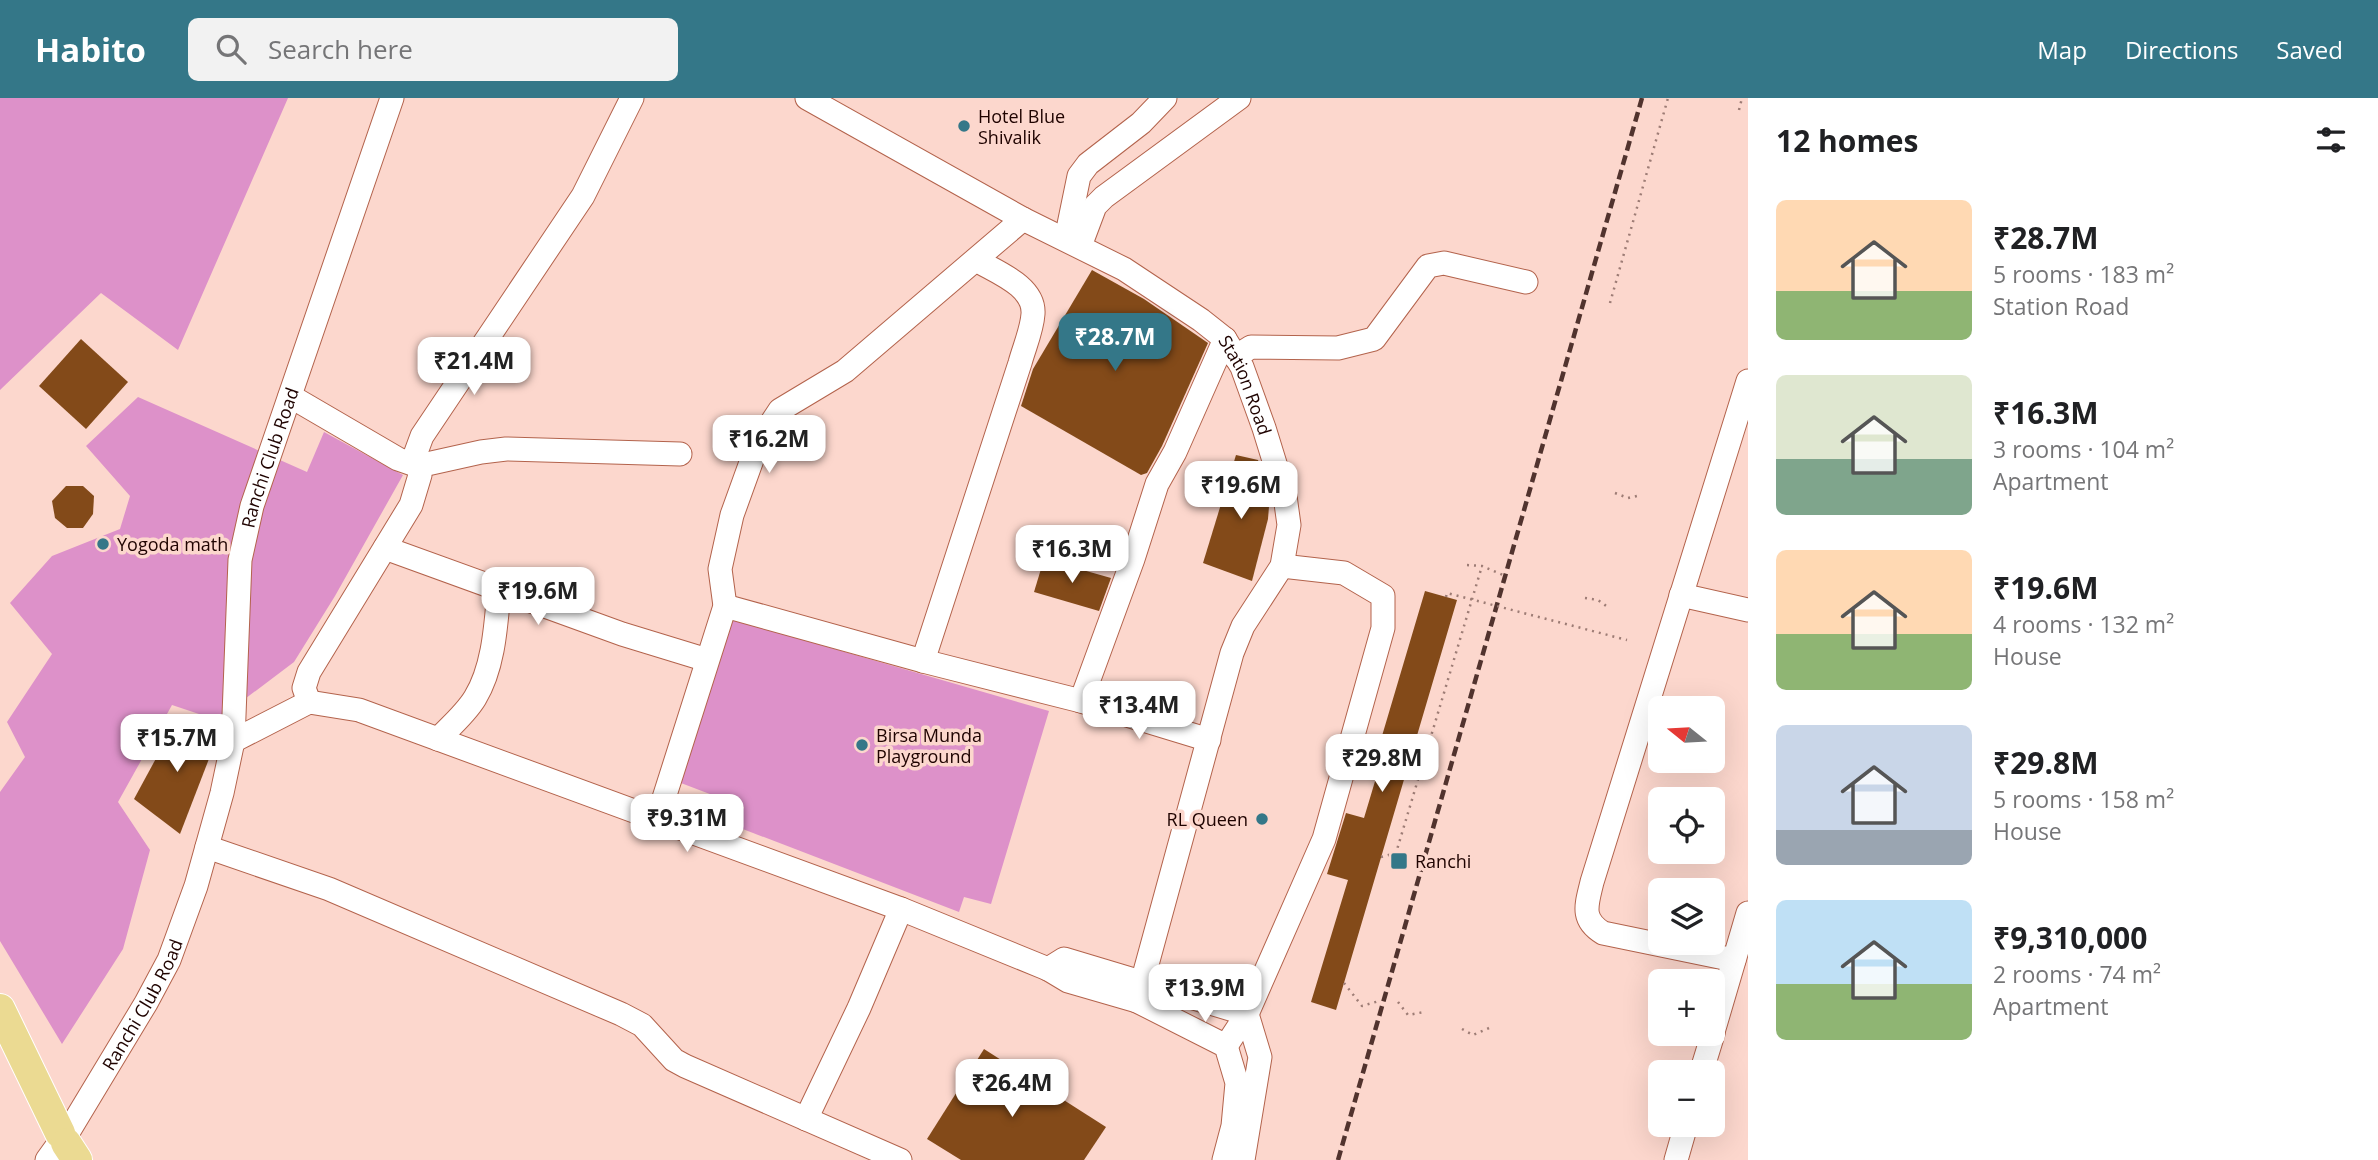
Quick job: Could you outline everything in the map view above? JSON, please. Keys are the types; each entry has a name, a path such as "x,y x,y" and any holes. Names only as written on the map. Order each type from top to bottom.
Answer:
{"main road":[{"path":"0,1009 63,1145"}],"street":[{"name":"Ranchi Club Road","path":"63,1145 169,960 196,886 233,741 240,560 252,506 392,98"},
{"path":"309,702 303,688 309,671 411,505 420,475 415,456 422,436 583,196 632,98"},
{"name":"Station Road","path":"807,98 1023,219 1124,268 1201,320 1230,348 1242,367 1285,496 1289,525 1282,566 1243,626 1232,653 1140,991"},
{"path":"1073,242 1079,176 1088,163 1141,123 1165,98"},
{"path":"1073,242 1095,206 1104,197 1239,98"},
{"path":"657,820 725,606 721,583 722,552 732,515 758,443 767,428 780,410 845,371 1023,219"},
{"path":"923,662 1020,363 1033,314 1031,301 1023,289 975,260"},
{"path":"1082,701 1157,484 1230,348 1264,345 1338,348 1374,339 1428,266 1444,263 1526,282"},
{"path":"1734,960 1603,933 1592,927 1587,915 1592,882 1748,381"},
{"path":"290,396 398,459 418,466 506,449 680,454"},
{"path":"385,548 622,634 707,660"},
{"path":"1226,1046 1247,1014 1324,838 1383,628 1383,596 1344,573 1282,566"},
{"path":"438,739 476,697 486,670 496,623 499,590"},
{"path":"1681,595 1748,610"},
{"path":"725,606 923,662 1082,701 1209,740"},
{"path":"233,741 309,702 359,710 901,909 1048,969 1064,959 1140,991 1226,1046 1237,1083 1233,1126 1224,1160"},
{"path":"207,847 329,889 621,1014 642,1025 674,1060 685,1066 900,1160"},
{"path":"806,1119 859,1008 901,909"},
{"path":"1725,991 1748,914"},
{"path":"1140,991 1247,1014"},
{"path":"1243,1160 1260,1057 1247,1014"},
{"path":"1676,1160 1683,1137"}],"path":[{"path":"1610,303 1668,98"},
{"path":"1739,110 1742,98"},
{"path":"1615,493 1628,498 1641,495"},
{"path":"1467,565 1482,566 1503,575"},
{"path":"1381,857 1396,853 1482,566"},
{"path":"1446,597 1447,593 1627,640"},
{"path":"1585,598 1598,600 1609,608"},
{"path":"1344,983 1362,1006 1379,1001"},
{"path":"1398,1002 1408,1015 1424,1012"},
{"path":"1462,1029 1473,1035 1489,1028"}],"shaded area":[{"path":"0,98 288,98 178,350 101,293 0,390"},
{"path":"138,397 307,472 324,432 403,475 335,596 294,662 217,720 172,705 118,802 150,850 123,949 62,1044 0,941 0,792 25,757 7,722 52,654 10,603 52,556 120,529 130,496 86,446"},
{"name":"Birsa Munda Playground","path":"731,619 1049,711 991,904 964,897 959,912 735,826 744,807 673,780"}],"building":[{"path":"1092,270 1144,299 1208,343 1162,446 1147,473 1141,475 1021,406 1033,369"},
{"path":"81,339 128,382 86,429 39,386"},
{"path":"1236,455 1258,460 1270,494 1268,519 1252,581 1203,563"},
{"path":"66,486 83,486 94,496 93,514 83,528 67,528 55,518 52,501"},
{"path":"1044,559 1111,578 1099,611 1034,592"},
{"name":"Ranchi","path":"1425,591 1457,600 1336,1010 1311,1002 1348,880 1327,874 1346,813 1364,818 1385,748 1379,746"},
{"path":"179,716 217,738 180,834 134,799"},
{"path":"984,1049 1106,1127 1084,1160 961,1160 927,1139"}],"railway":[{"path":"1338,1160 1642,98"}],"place":[{"name":"Hotel Blue Shivalik","path":"964,126"},
{"name":"Yogoda math","path":"103,544"},
{"name":"Birsa Munda Playground","path":"862,745"},
{"name":"RL Queen","path":"1262,819"},
{"name":"Ranchi","path":"1399,861"}]}
